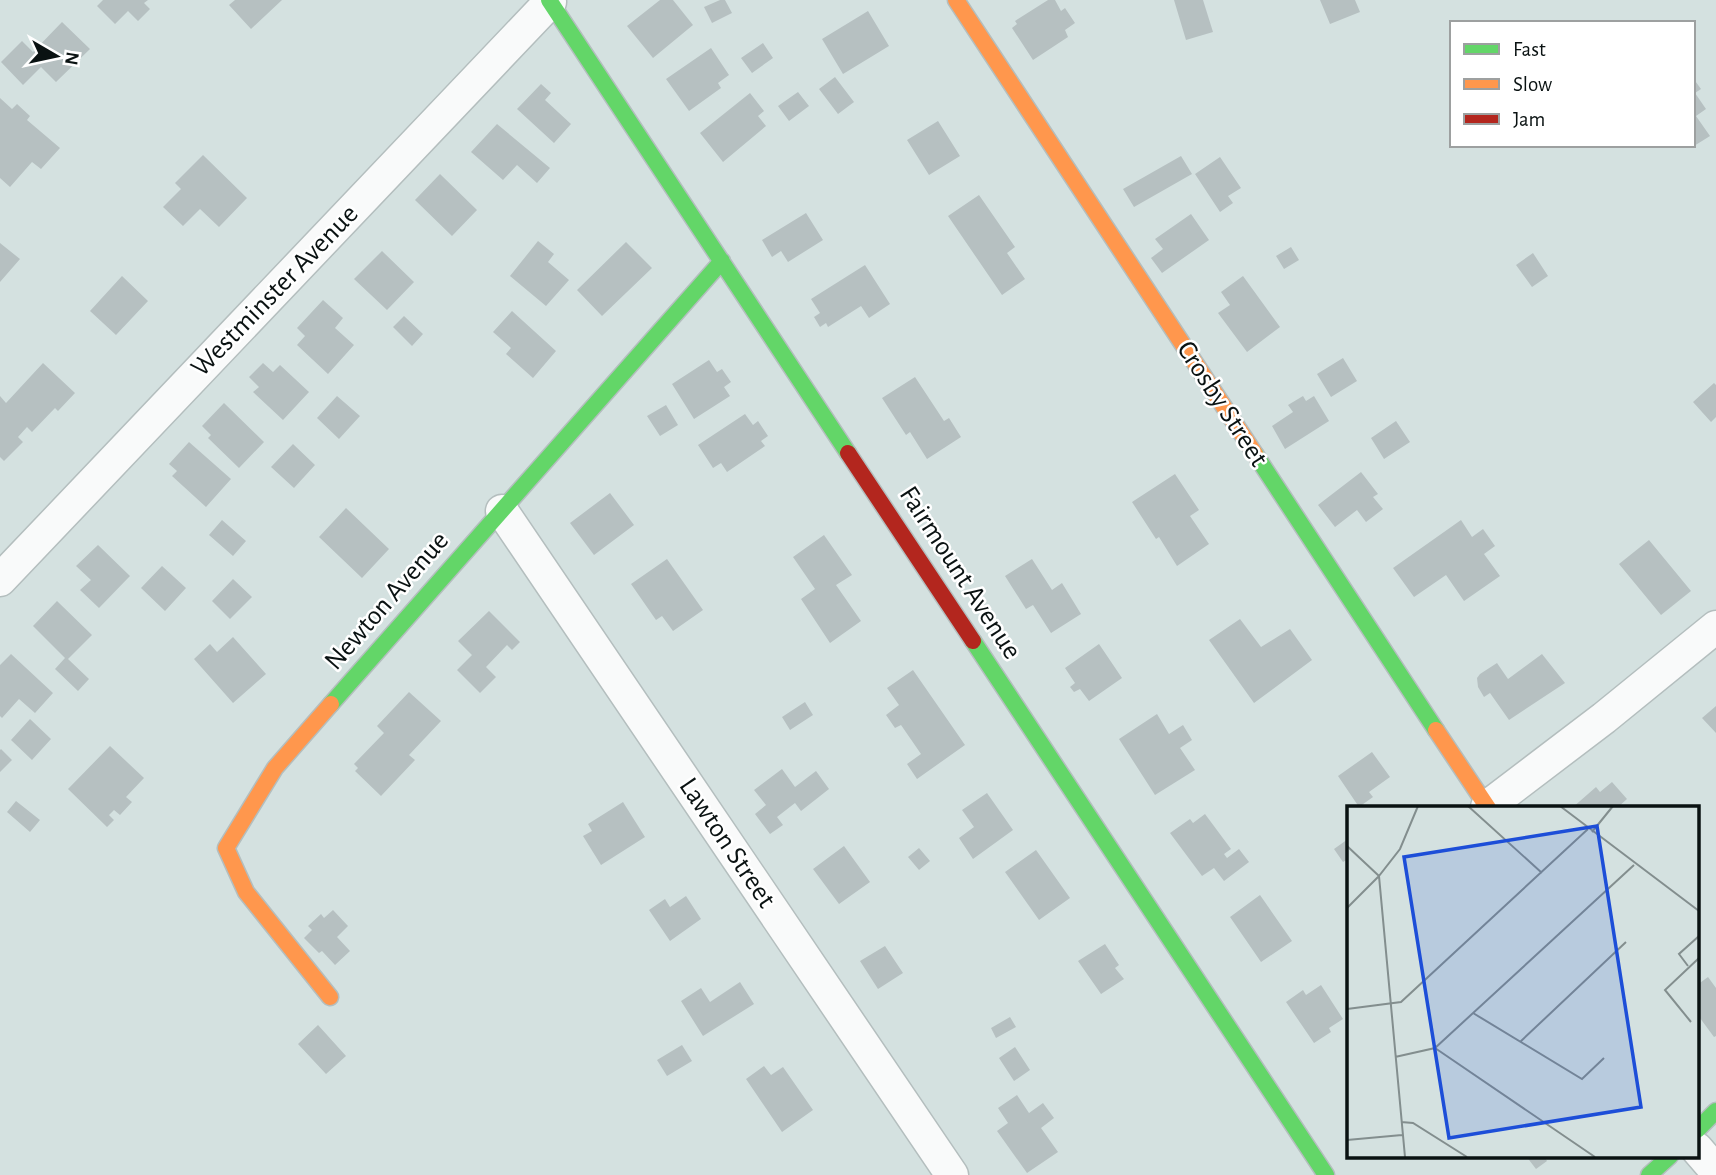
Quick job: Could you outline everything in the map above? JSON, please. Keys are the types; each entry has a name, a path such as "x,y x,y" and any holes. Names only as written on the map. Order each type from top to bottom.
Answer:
{"street":[{"name":"Crosby Street","path":"956,0 1487,806"},
{"name":"Fairmount Avenue","path":"549,1 1326,1175"},
{"name":"Westminster Avenue","path":"0,580 549,1"},
{"name":"Newton Avenue","path":"330,997 246,892 226,848 275,768 722,261"},
{"name":"Lawton Street","path":"502,511 952,1175"},
{"path":"1489,806 1716,627"},
{"path":"1698,1150 1716,1171"},
{"path":"1649,1175 1668,1158"}],"building":[{"path":"103,0 148,0 144,3 150,9 138,21 128,11 115,24 97,6"},
{"path":"235,0 282,0 251,29 229,5"},
{"path":"660,0 673,0 693,25 653,58 627,26"},
{"path":"725,0 732,13 712,23 704,7"},
{"path":"1048,0 1055,0 1061,11 1065,8 1075,23 1065,30 1068,37 1033,60 1012,28 1017,24 1015,21"},
{"path":"1174,0 1203,0 1213,32 1186,40"},
{"path":"1320,0 1355,0 1360,12 1330,24"},
{"path":"868,11 889,46 843,74 822,39"},
{"path":"62,22 90,49 56,82 41,67 23,85 1,62 22,41 33,52"},
{"path":"763,43 773,58 752,73 741,58"},
{"path":"711,48 729,75 718,83 721,88 689,111 666,79"},
{"path":"835,77 854,102 838,114 819,89"},
{"path":"1695,81 1701,89 1695,93"},
{"path":"541,84 551,93 545,100 571,124 554,143 517,109"},
{"path":"798,92 809,106 789,121 778,106"},
{"path":"750,93 764,111 758,116 766,126 723,162 700,133"},
{"path":"1695,93 1706,109 1696,116 1710,136 1695,145"},
{"path":"0,98 12,109 17,104 30,116 27,120 60,148 41,169 32,162 10,187 0,178"},
{"path":"938,121 960,156 929,175 907,140"},
{"path":"497,124 550,168 537,183 517,165 503,180 471,152"},
{"path":"203,155 247,198 219,227 200,209 183,226 163,207 181,189 175,183"},
{"path":"1181,156 1192,174 1134,207 1123,189"},
{"path":"1220,157 1241,188 1228,196 1233,203 1220,212 1195,174"},
{"path":"440,174 477,210 452,236 415,200"},
{"path":"979,195 1015,247 1007,253 1025,279 1002,295 948,216"},
{"path":"806,213 823,240 788,262 781,251 772,257 762,240"},
{"path":"1191,214 1209,240 1162,273 1151,258 1163,249 1155,239"},
{"path":"538,241 554,254 548,262 569,280 546,306 510,276"},
{"path":"626,242 652,268 602,316 577,290"},
{"path":"0,243 20,259 0,282"},
{"path":"1291,247 1299,260 1284,269 1276,256"},
{"path":"382,251 414,282 387,310 354,279"},
{"path":"1533,253 1548,276 1532,287 1516,265"},
{"path":"865,265 890,304 869,318 861,306 828,327 826,323 820,327 814,317 820,313 811,299"},
{"path":"122,276 148,301 116,335 90,311"},
{"path":"1243,276 1280,327 1247,352 1218,313 1230,305 1221,292"},
{"path":"323,300 343,318 335,328 354,345 328,374 297,345 305,336 297,328"},
{"path":"512,311 556,351 533,378 506,354 511,348 493,332"},
{"path":"404,316 423,334 412,346 393,327"},
{"path":"1343,358 1357,381 1331,397 1317,374"},
{"path":"709,360 717,372 722,369 731,382 724,387 730,396 694,419 672,384"},
{"path":"43,363 75,393 58,411 55,408 32,432 27,427 18,437 23,442 4,461 0,457 0,396 6,403"},
{"path":"263,363 273,372 280,365 309,392 283,420 253,392 259,387 249,377"},
{"path":"915,377 944,421 949,418 961,437 927,459 910,432 906,435 882,398"},
{"path":"1714,383 1716,417 1711,422 1693,402"},
{"path":"337,396 360,416 339,439 317,418"},
{"path":"1303,396 1306,401 1314,396 1329,421 1285,449 1272,426 1293,412 1288,405"},
{"path":"224,403 264,442 239,468 208,438 211,435 202,426"},
{"path":"666,405 678,425 660,436 647,416"},
{"path":"745,414 753,425 758,421 768,436 761,441 765,446 727,472 721,463 713,468 698,445"},
{"path":"1396,421 1410,442 1384,459 1371,438"},
{"path":"189,442 231,479 206,507 172,476 177,471 169,464"},
{"path":"293,444 315,465 294,488 271,467"},
{"path":"1361,472 1378,494 1373,497 1383,509 1366,522 1357,510 1335,527 1318,505"},
{"path":"1175,474 1199,510 1190,516 1209,544 1177,566 1132,502"},
{"path":"610,493 634,525 594,555 570,523"},
{"path":"346,508 389,549 362,578 319,537"},
{"path":"222,520 246,541 233,556 209,535"},
{"path":"1461,520 1472,537 1483,529 1495,546 1484,554 1500,576 1464,601 1446,575 1414,597 1393,568"},
{"path":"824,535 852,575 836,585 861,621 830,643 801,599 815,589 793,557"},
{"path":"1649,540 1691,591 1661,615 1619,564"},
{"path":"98,545 130,576 99,608 80,590 91,580 76,566"},
{"path":"667,559 703,610 673,631 662,616 656,620 631,584"},
{"path":"1032,559 1052,590 1062,583 1081,614 1051,633 1033,605 1026,609 1005,576"},
{"path":"162,566 186,588 165,611 141,588"},
{"path":"233,579 252,597 230,619 212,601"},
{"path":"57,601 92,635 68,659 89,679 78,691 55,669 65,658 33,626"},
{"path":"489,611 520,642 512,650 507,645 486,667 496,677 480,693 457,670 472,655 458,641"},
{"path":"1240,619 1261,647 1290,629 1312,660 1254,703 1209,640"},
{"path":"233,637 266,674 233,703 194,659 210,644 217,652"},
{"path":"1099,644 1122,678 1089,701 1080,689 1074,692 1070,687 1075,683 1065,668"},
{"path":"11,654 53,693 35,713 19,699 2,718 0,665"},
{"path":"1542,654 1565,683 1509,720 1490,693 1484,697 1478,687 1477,678 1497,663 1508,679"},
{"path":"913,670 965,745 917,779 907,764 921,754 901,725 895,728 886,715 899,705 887,688"},
{"path":"409,692 441,721 409,755 415,760 381,796 355,771 358,768 354,764 384,733 377,726"},
{"path":"805,702 813,715 790,730 782,717"},
{"path":"1716,706 1716,733 1702,718"},
{"path":"1157,714 1169,734 1183,725 1192,740 1180,748 1195,770 1155,795 1119,739"},
{"path":"30,719 51,739 32,760 11,740"},
{"path":"110,746 144,778 126,797 132,802 120,815 114,810 109,815 114,820 107,827 68,789"},
{"path":"0,750 12,760 0,772"},
{"path":"1372,752 1390,777 1369,792 1373,797 1358,806 1338,776"},
{"path":"782,769 795,787 816,771 829,789 801,811 795,803 777,817 783,825 770,834 755,814 766,805 754,790"},
{"path":"1612,782 1627,799 1619,806 1574,806 1596,787 1600,792"},
{"path":"987,793 1013,830 973,859 959,838 974,827 962,810"},
{"path":"16,801 40,820 30,832 7,812"},
{"path":"623,802 645,837 601,865 583,836 592,831 588,824"},
{"path":"1205,814 1231,849 1224,854 1227,858 1239,849 1249,862 1224,881 1214,868 1202,876 1170,833 1190,819 1193,823"},
{"path":"1347,840 1347,860 1343,862 1334,849"},
{"path":"844,846 870,882 839,904 813,869"},
{"path":"919,848 930,861 919,870 908,857"},
{"path":"1036,850 1070,898 1039,920 1005,872"},
{"path":"1260,895 1292,941 1261,962 1230,917"},
{"path":"686,896 701,919 670,941 649,910 665,899 670,907"},
{"path":"333,910 348,926 337,937 350,951 335,965 304,938 312,930 308,926 321,914 324,918"},
{"path":"1105,944 1119,965 1115,968 1124,979 1101,994 1078,961"},
{"path":"885,946 903,973 878,989 860,961"},
{"path":"1708,977 1716,988 1714,1037 1698,1015 1698,984"},
{"path":"740,982 754,1004 703,1036 681,1001 701,988 710,1002"},
{"path":"1321,985 1343,1019 1329,1028 1331,1032 1314,1043 1286,1002 1303,990 1306,995"},
{"path":"1010,1017 1016,1027 996,1038 991,1028"},
{"path":"318,1025 346,1056 326,1074 298,1044"},
{"path":"682,1045 692,1061 667,1076 657,1060"},
{"path":"1015,1047 1030,1070 1014,1081 999,1058"},
{"path":"764,1066 771,1075 783,1067 813,1110 782,1132 746,1079"},
{"path":"1017,1095 1029,1113 1043,1103 1054,1118 1041,1128 1058,1152 1027,1173 997,1131 1008,1123 998,1108"},
{"path":"1528,1158 1545,1158 1547,1161 1536,1169"}],"traffic: fast":[{"path":"549,0 848,453"},
{"path":"331,704 722,261"},
{"path":"1255,454 1436,730"},
{"path":"973,641 1326,1175"},
{"path":"1698,1129 1716,1111"},
{"path":"1649,1175 1668,1158"}],"traffic: slow":[{"path":"956,0 1255,454"},
{"path":"330,997 246,892 226,848 275,768 331,704"},
{"path":"1436,730 1487,806"}],"traffic: jam":[{"path":"848,453 973,641"}]}
